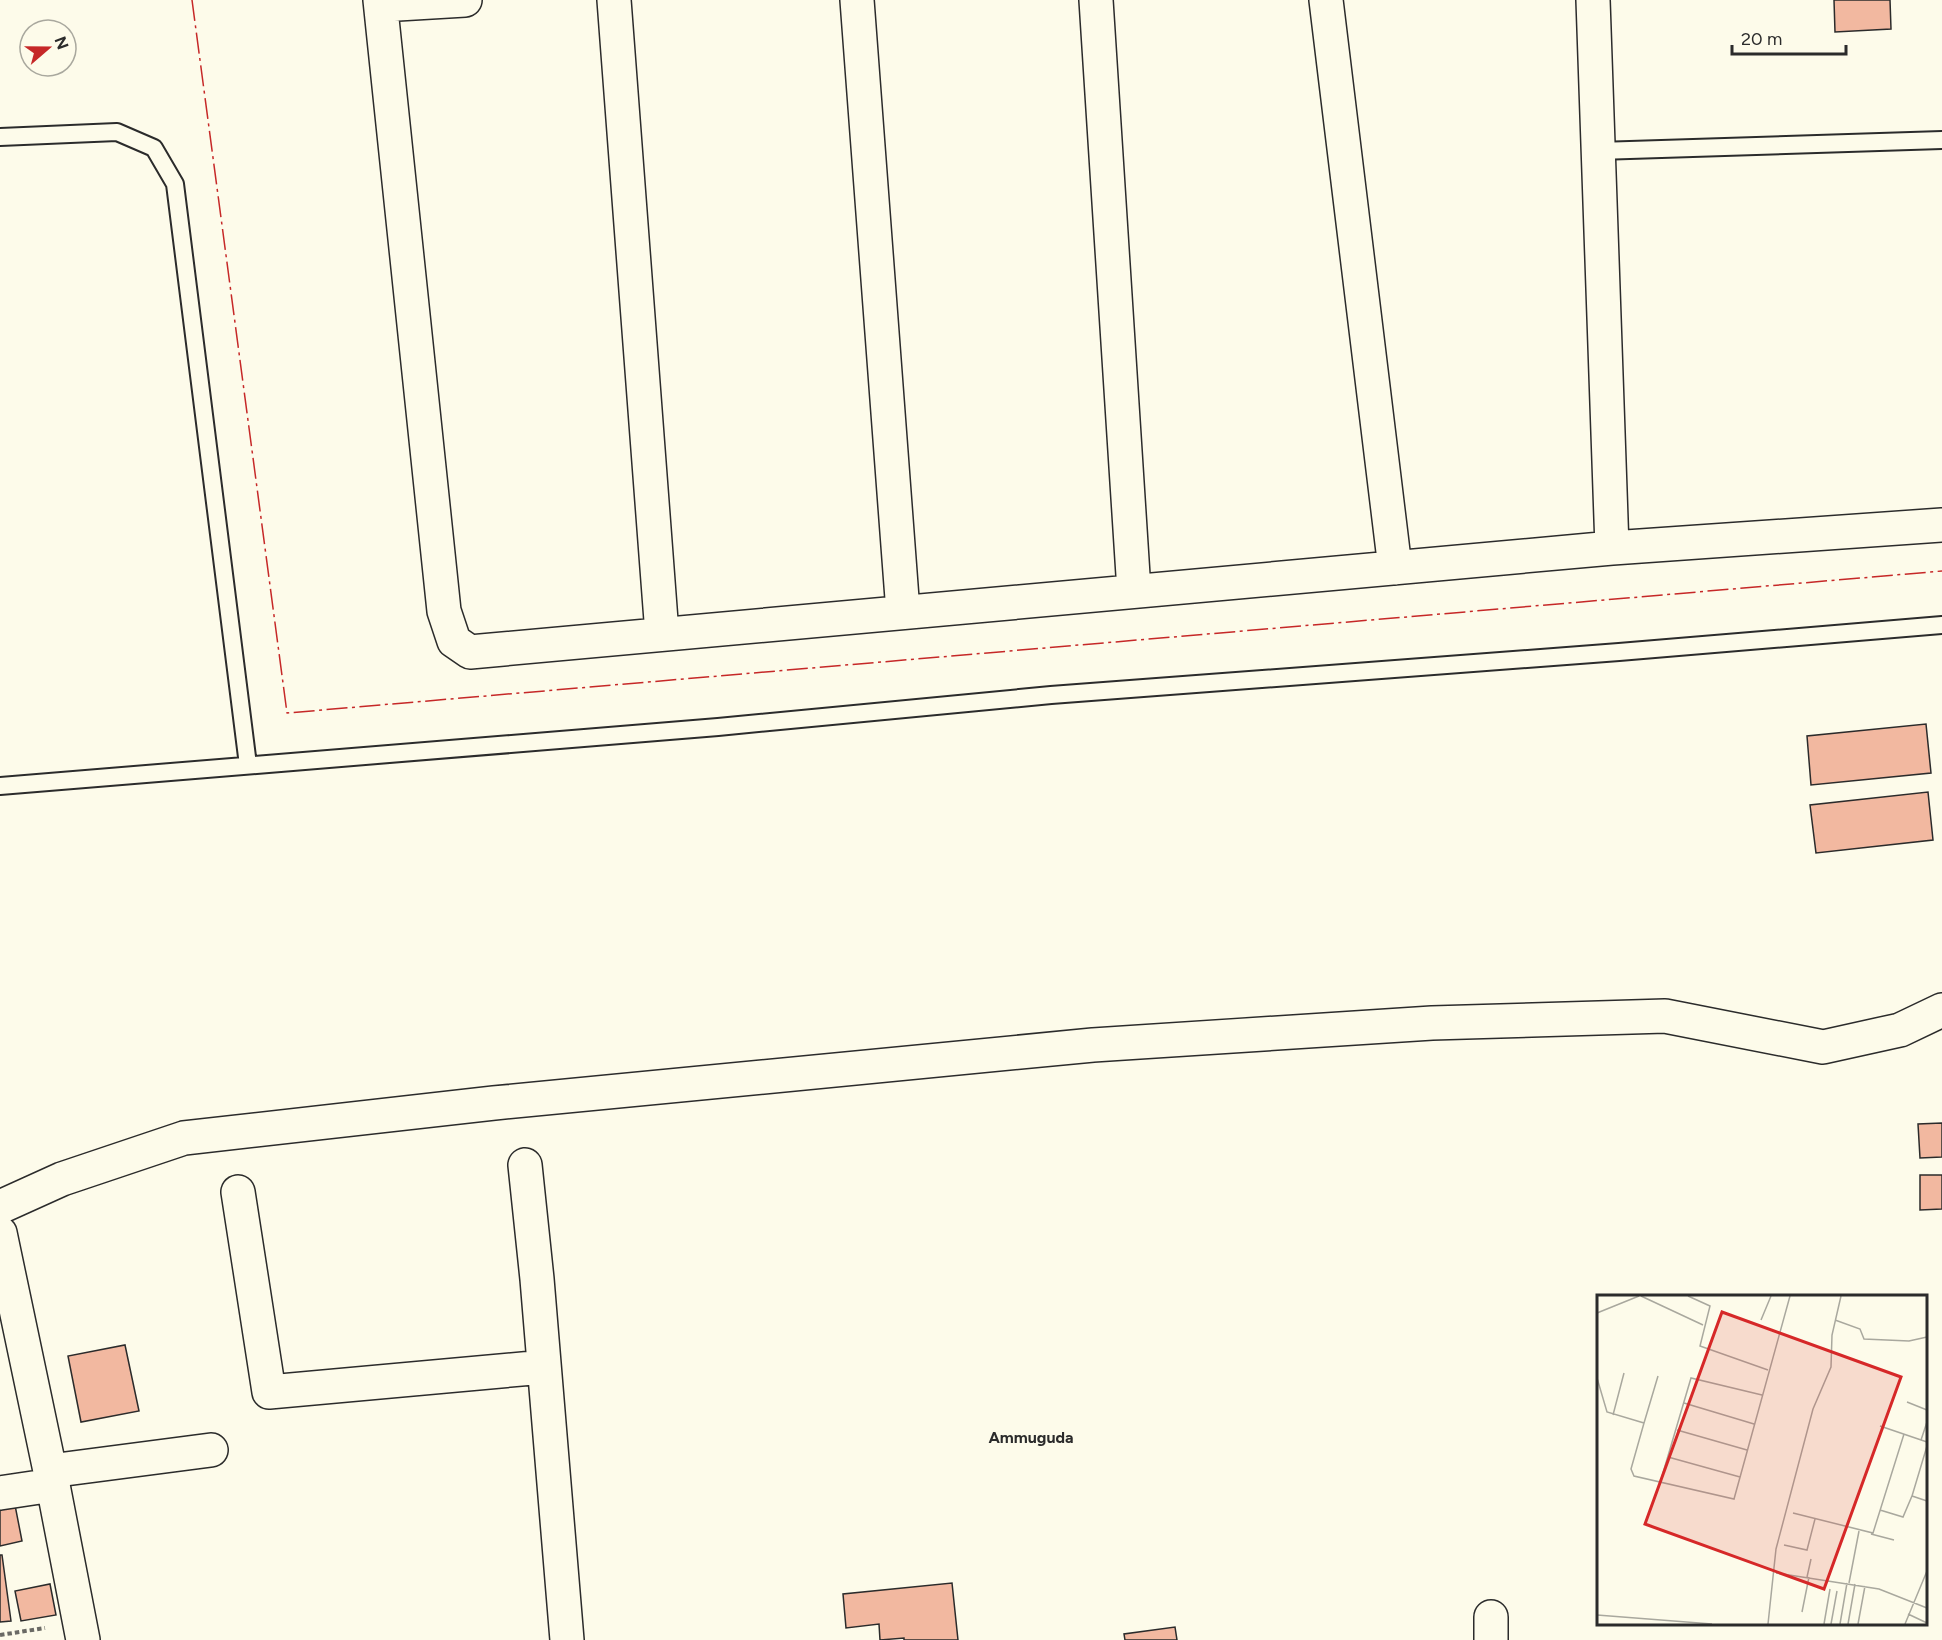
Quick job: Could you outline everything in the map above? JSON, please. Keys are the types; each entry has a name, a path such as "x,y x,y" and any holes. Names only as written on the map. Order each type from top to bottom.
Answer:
{"street":[{"path":"465,0 380,2 444,611 454,641 470,652 1612,548 1942,525"},
{"path":"614,0 662,634"},
{"path":"856,0 903,612"},
{"path":"1096,0 1134,591"},
{"path":"1326,0 1395,568"},
{"path":"1593,0 1612,548"},
{"path":"0,1207 62,1179 184,1138 506,1102 1093,1045 1432,1023 1665,1016 1823,1047 1900,1030 1942,1010"},
{"path":"525,1165 537,1279 567,1640"},
{"path":"238,1192 269,1392 544,1367"},
{"path":"0,1233 52,1478 81,1631"},
{"path":"0,1493 52,1478 211,1450"}],"lane":[{"path":"0,137 117,132 154,148 175,184 248,765"},
{"path":"1598,151 1942,140"},
{"path":"0,786 718,727 1051,695 1942,625"}],"path":[{"path":"0,1635 81,1631"}],"building":[{"path":"1834,0 1890,0 1891,29 1835,32"},
{"path":"1926,724 1931,773 1811,785 1807,736"},
{"path":"1928,792 1933,840 1816,853 1810,805"},
{"path":"1942,1123 1942,1157 1920,1158 1918,1124"},
{"path":"1920,1175 1942,1175 1942,1209 1920,1210"},
{"path":"125,1345 139,1411 81,1422 68,1356"},
{"path":"14,1500 22,1541 0,1546 0,1503"},
{"path":"0,1555 2,1555 11,1621 0,1622"},
{"path":"952,1583 958,1640 904,1640 904,1638 880,1640 879,1624 846,1628 843,1594"},
{"path":"50,1584 56,1615 21,1621 15,1591"},
{"path":"1175,1627 1177,1640 1125,1640 1124,1634"}],"power":[{"path":"192,0 287,713 1942,571"}],"district":[{"name":"Ammuguda","path":"1031,1437"}]}
